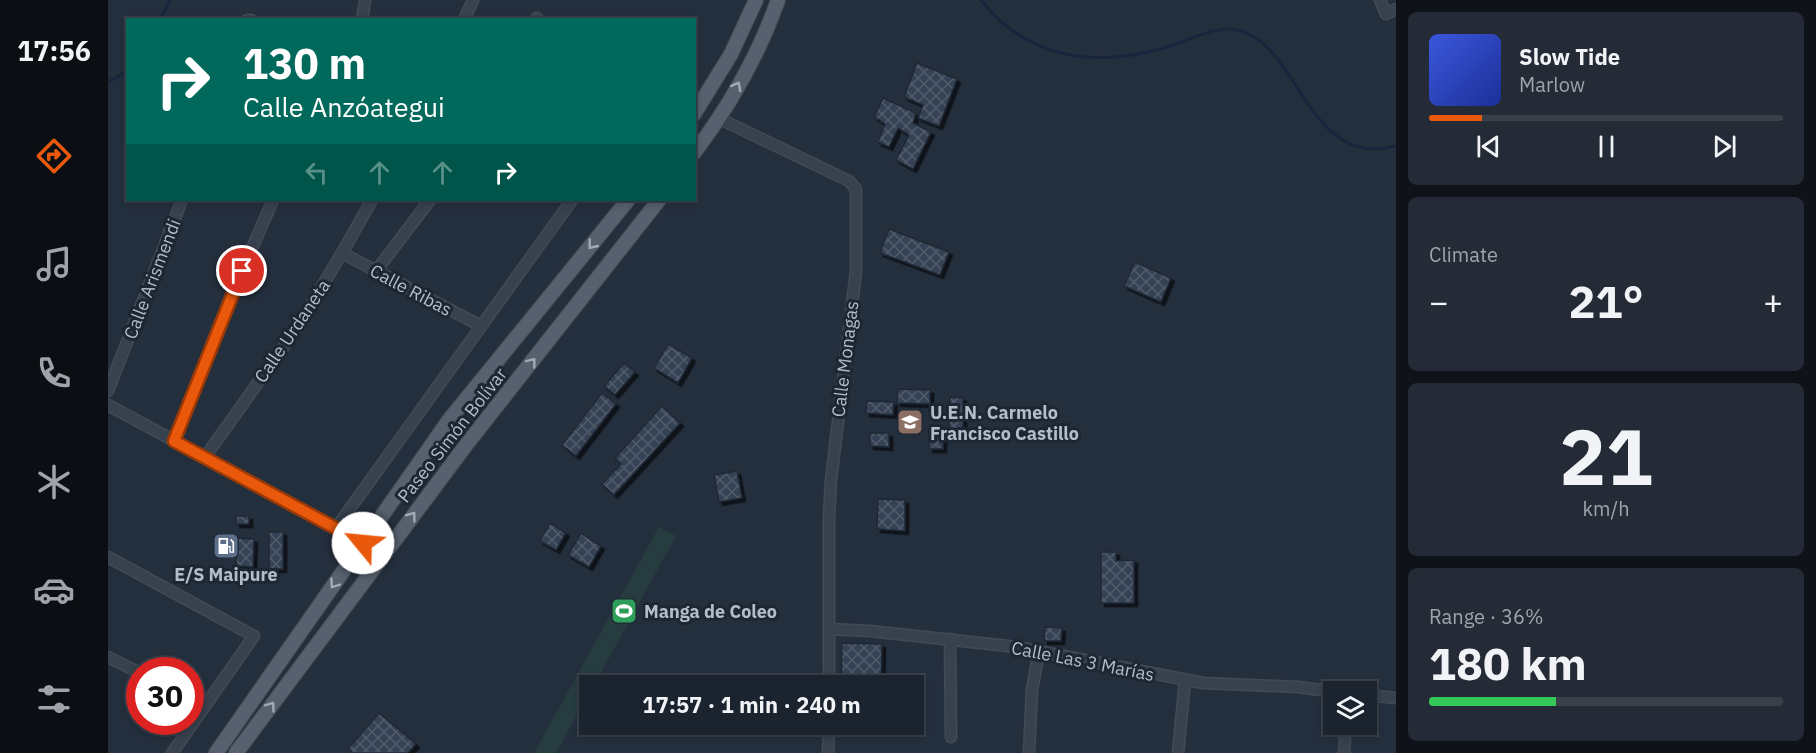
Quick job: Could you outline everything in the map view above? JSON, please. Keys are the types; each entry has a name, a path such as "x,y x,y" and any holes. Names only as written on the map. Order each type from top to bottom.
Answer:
{"main road":[{"path":"696,111 731,54 756,0"},
{"path":"696,150 718,118 759,47 778,0"},
{"name":"Paseo Simón Bolívar","path":"216,753 477,383 627,201"},
{"name":"Paseo Simón Bolívar","path":"236,753 459,454 658,201"}],"street":[{"path":"362,18 365,0"},
{"path":"465,18 473,0"},
{"path":"1380,0 1386,14 1396,9"},
{"name":"Calle Monagas","path":"718,118 849,182 856,189 856,271 831,480 829,675"},
{"name":"Calle Arismendi","path":"108,391 182,201"},
{"path":"174,441 244,264 273,201"},
{"name":"Calle Urdaneta","path":"205,457 297,328 371,201"},
{"path":"376,271 429,201"},
{"name":"Paseo Simón Bolívar","path":"336,528 571,201"},
{"name":"Calle Ribas","path":"342,253 481,326"},
{"path":"108,405 363,543"},
{"path":"108,556 254,636 172,753"},
{"name":"Calle Las 3 Marías","path":"829,629 950,639 1039,651 1185,681 1323,690"},
{"path":"950,639 951,737"},
{"path":"1029,753 1032,690 1039,651"},
{"path":"110,661 126,667"},
{"path":"1178,753 1185,681"},
{"path":"1377,696 1396,698"},
{"path":"828,735 828,753"},
{"path":"1344,753 1345,735"}],"green space":[{"name":"Manga de Coleo","path":"659,527 676,536 600,675 579,675 579,711 556,753 534,753"}],"building":[{"path":"917,63 957,79 939,126 918,118 923,105 904,97"},
{"path":"883,98 916,113 913,123 931,132 913,169 896,160 909,135 898,128 889,147 878,142 885,124 874,117"},
{"path":"889,229 949,252 940,275 880,253"},
{"path":"1135,262 1171,278 1161,302 1124,286"},
{"path":"668,344 692,358 678,383 654,368"},
{"path":"624,363 635,372 615,395 604,386"},
{"path":"898,389 930,390 930,404 897,403"},
{"path":"602,393 616,404 576,456 562,445"},
{"path":"950,397 963,398 963,432 949,431"},
{"path":"867,401 894,402 893,415 866,413"},
{"path":"662,406 680,423 614,495 602,484 621,464 615,458"},
{"path":"929,426 944,427 943,449 929,449"},
{"path":"870,433 889,433 889,447 870,446"},
{"path":"737,471 742,498 719,502 714,475"},
{"path":"878,499 905,500 905,531 877,529"},
{"path":"236,516 249,516 249,524 236,524"},
{"path":"550,523 566,533 556,550 540,541"},
{"path":"269,532 283,532 283,569 269,569"},
{"path":"581,533 601,546 589,567 568,555"},
{"path":"237,538 254,539 253,567 236,566"},
{"path":"1101,552 1116,552 1116,561 1134,560 1134,603 1101,603"},
{"path":"1045,627 1062,628 1061,641 1044,641"},
{"path":"842,643 882,644 881,675 841,675"},
{"path":"379,713 416,744 408,753 353,753 348,749"}],"waterway":[{"path":"161,18 170,0"},
{"path":"981,0 1001,21 1022,37 1046,48 1070,55 1096,58 1149,52 1222,29 1238,30 1259,40 1277,58 1307,103 1324,124 1343,140 1366,149 1396,146"},
{"path":"108,82 126,72"}],"place":[{"name":"U.E.N. Carmelo Francisco Castillo","path":"910,422"},
{"name":"E/S Maipure","path":"226,546"},
{"name":"Manga de Coleo","path":"624,611"}],"route":[{"path":"242,271 174,441 363,543"}]}
